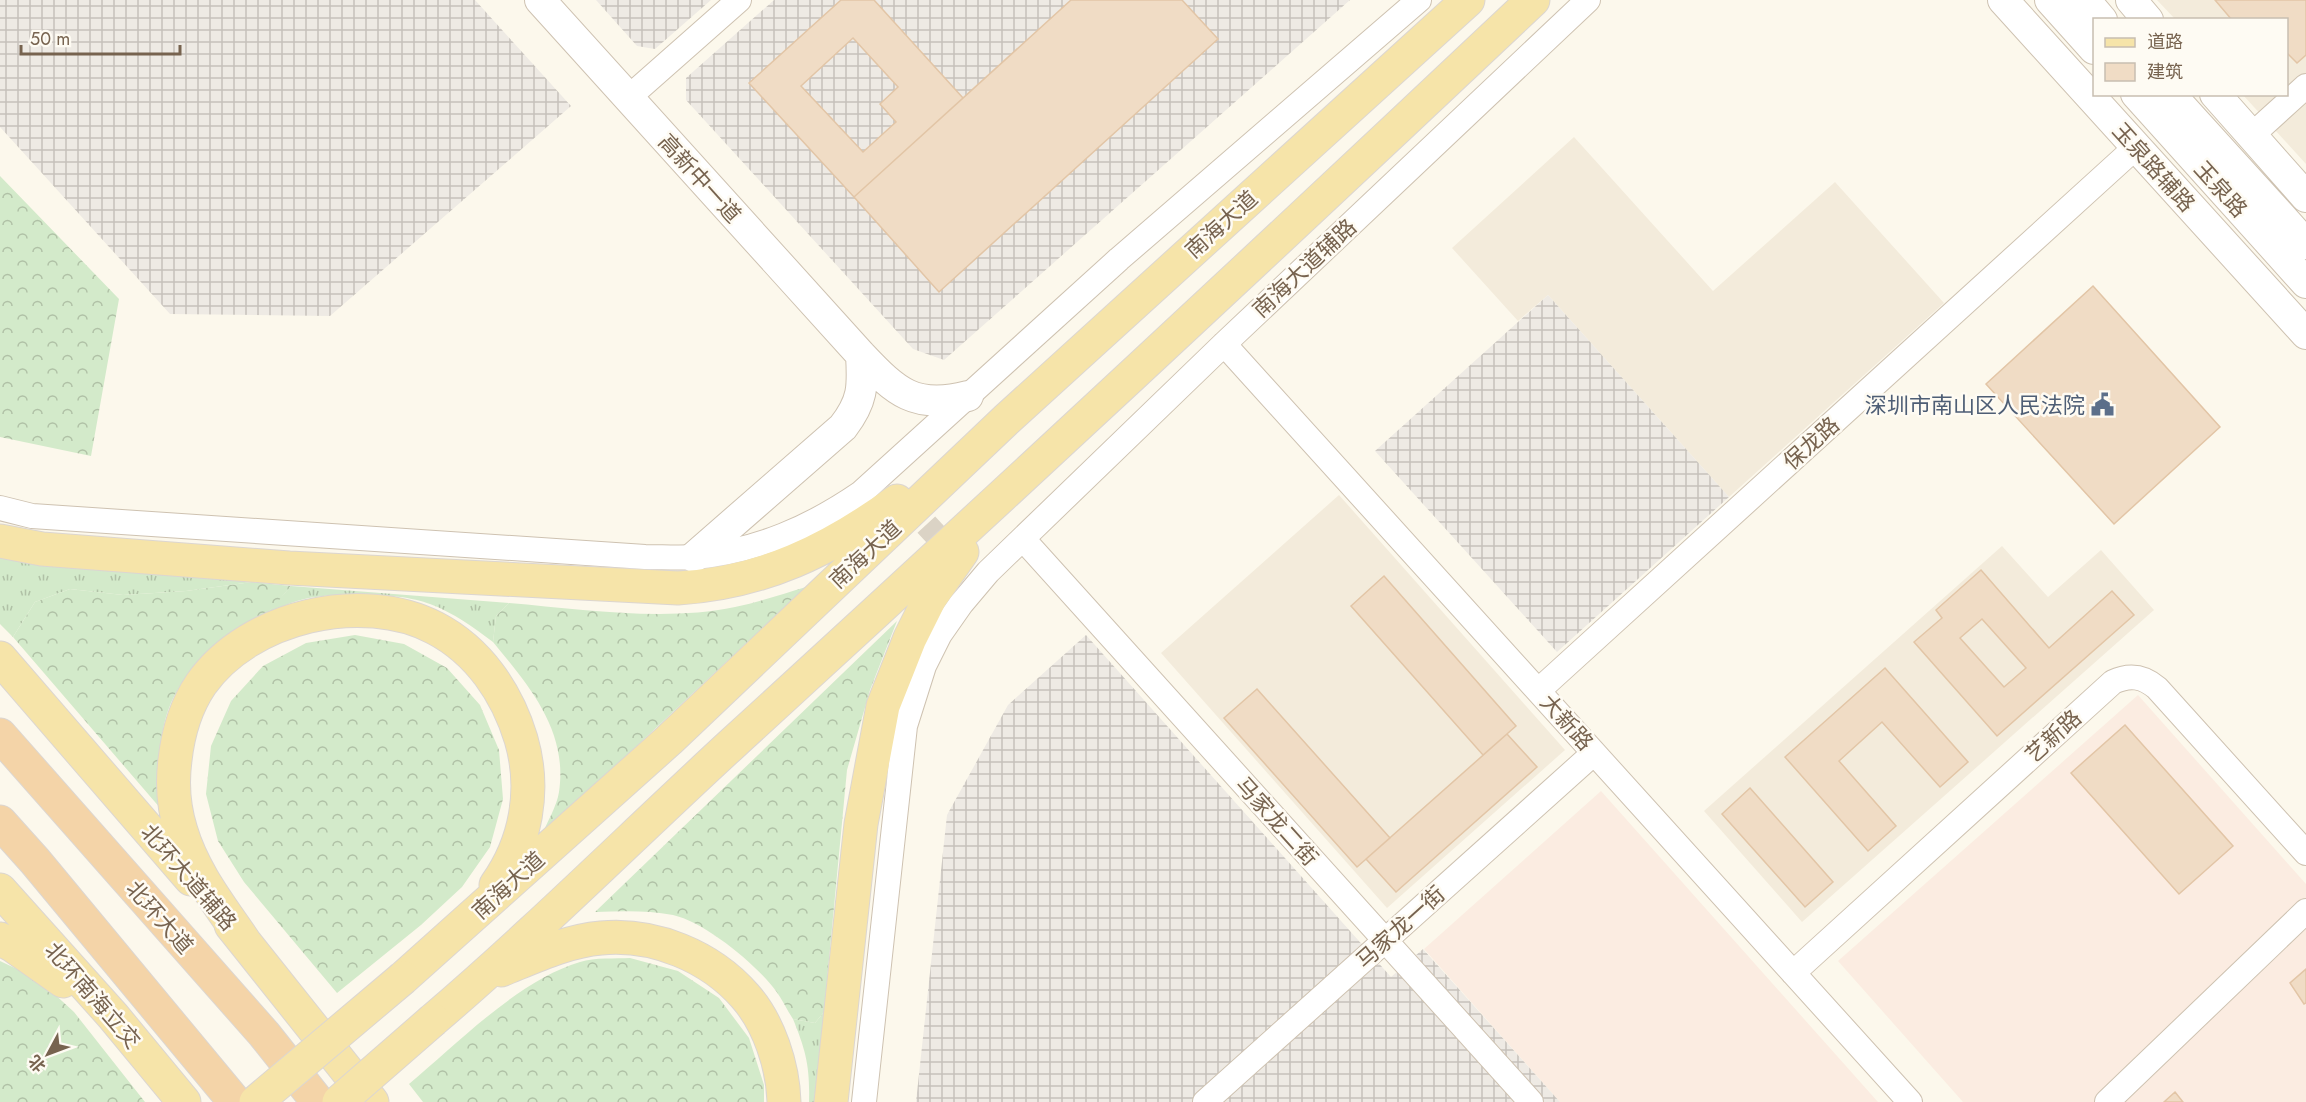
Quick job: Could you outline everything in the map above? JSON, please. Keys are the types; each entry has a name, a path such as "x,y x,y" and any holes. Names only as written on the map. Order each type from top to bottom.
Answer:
{"highway":[{"name":"北环大道","path":"0,735 256,1026 318,1102"},
{"path":"0,822 235,1102"}],"main road":[{"name":"南海大道","path":"256,1102 473,917 669,740 1007,419 1468,0"},
{"path":"339,1102 485,976 695,778 1044,459 1533,0"},
{"path":"0,541 42,549 289,568 648,588 712,586 778,568 840,539 868,522 1007,419"},
{"path":"831,1102 861,824 883,706 910,638 930,598 954,562 983,526 1044,459"},
{"path":"244,941 212,895 192,858 181,831 174,801 177,740 187,709 202,683 222,660 237,648 272,628 303,618 336,612 372,612 404,617 434,627 459,643 482,664 502,694 517,725 526,757 529,788 526,815 520,839 510,861 473,917"},
{"name":"北环大道辅路","path":"0,658 244,941 372,1102"},
{"name":"北环南海立交","path":"0,890 113,1016 184,1102"},
{"path":"485,976 566,945 601,938 635,938 663,943 691,956 721,975 745,996 764,1025 777,1057 784,1088 784,1102"},
{"path":"0,939 113,1016"}],"street":[{"name":"高新中一道","path":"540,0 861,355 889,383 917,399 934,402 968,396"},
{"path":"628,98 739,0"},
{"path":"0,508 44,516 645,557 694,557 753,546 785,536 814,523 887,481 929,432 968,396 1119,260 1419,0"},
{"name":"南海大道辅路","path":"864,1102 905,726 924,666 973,576 1023,539 1224,344 1588,0"},
{"name":"玉泉路辅路","path":"2003,0 2306,334"},
{"path":"2050,0 2093,48"},
{"path":"2085,0 2100,18"},
{"path":"2131,0 2146,18"},
{"path":"2252,135 2306,86"},
{"name":"玉泉路","path":"2138,96 2306,282"},
{"name":"玉泉路","path":"2172,96 2306,244"},
{"path":"2217,96 2306,197"},
{"name":"保龙路","path":"1539,690 2136,147"},
{"name":"大新路","path":"1224,344 1910,1102"},
{"path":"694,557 843,427 860,400 863,382 861,355"},
{"name":"马家龙二街","path":"1023,539 1531,1102"},
{"name":"艺新路","path":"1793,973 2113,682 2122,678 2141,677 2157,688 2306,853"},
{"name":"马家龙一街","path":"1205,1102 1594,753"},
{"path":"2107,1102 2306,911"}],"shaded area":[{"path":"0,0 475,0 571,106 330,316 170,314 0,127"},
{"path":"596,0 711,0 655,49 637,46"},
{"path":"774,0 1350,0 944,360 913,349 686,100 686,78"},
{"path":"2157,0 2306,0 2306,164 2244,96 2288,96 2288,18 2174,18"},
{"path":"1574,137 1713,291 1835,182 1944,303 1729,497 1548,295 1518,321 1452,248"},
{"path":"1548,295 1729,497 1557,652 1375,451"},
{"path":"1339,495 1565,750 1387,908 1161,653"},
{"path":"2002,546 2048,597 2101,550 2154,610 1802,922 1704,811"},
{"path":"1086,635 1391,977 1423,949 1560,1102 916,1102 947,815 1008,705"},
{"path":"2138,695 2306,884 2306,1102 1963,1102 1838,961"},
{"path":"1601,791 1878,1102 1560,1102 1424,949"}],"green space":[{"path":"0,176 119,299 91,456 0,437"},
{"path":"0,557 60,567 252,582 186,591 123,595 70,589 35,602 13,637 0,624"},
{"path":"252,582 291,586 266,614 216,646 197,664 182,683 165,720 160,761 161,809 13,637 35,602 70,589 123,595 186,591"},
{"path":"291,586 509,603 496,616 493,642 447,612 430,604 401,597 364,594 326,596 297,601 267,613"},
{"path":"806,587 542,835 559,792 558,749 552,730 533,693 493,642 496,616 509,603 622,613 680,614 735,607"},
{"path":"897,621 870,690 847,770 824,1012 815,1023 793,1019 776,991 756,969 715,935 700,926 686,919 663,913 595,912"},
{"path":"355,635 404,644 447,668 480,705 499,750 503,799 490,847 462,887 421,925 337,993 244,882 218,841 206,794 211,746 231,701 263,666 306,643"},
{"path":"630,958 678,971 719,998 749,1038 764,1085 764,1102 423,1102 409,1084 490,1014 534,983 586,960"},
{"path":"0,961 38,979 74,1012 145,1102 0,1102"},
{"path":"824,1012 814,1102 809,1102 806,1059 793,1019 815,1023"}],"building":[{"path":"841,0 874,0 963,98 854,197 749,83","holes":["853,38 898,87 880,104 896,122 863,152 801,86"]},
{"path":"1071,0 1182,0 1218,39 939,292 854,197"},
{"path":"2215,0 2306,0 2306,55 2297,63 2288,54 2288,18 2230,18"},
{"name":"深圳市南山区人民法院","path":"2093,286 2220,427 2114,524 1986,384"},
{"path":"1981,570 2049,648 2112,591 2134,615 1997,736 1914,642 1942,618 1936,610","holes":["1982,619 2026,668 2004,687 1960,638"]},
{"path":"1384,576 1516,726 1483,755 1351,606"},
{"path":"1885,668 1968,762 1940,787 1882,722 1839,761 1896,826 1868,851 1785,757"},
{"path":"1257,689 1390,838 1357,867 1224,718"},
{"path":"2125,725 2233,846 2179,894 2071,773"},
{"path":"1507,734 1537,767 1396,892 1366,859"},
{"path":"1750,788 1833,882 1805,907 1722,814"},
{"path":"2306,969 2306,1003 2304,1004 2290,983"},
{"path":"2175,1092 2183,1102 2164,1102"}],"tunnel":[{"path":"902,498 958,559"}],"place":[{"name":"深圳市南山区人民法院","path":"2103,405"}]}
